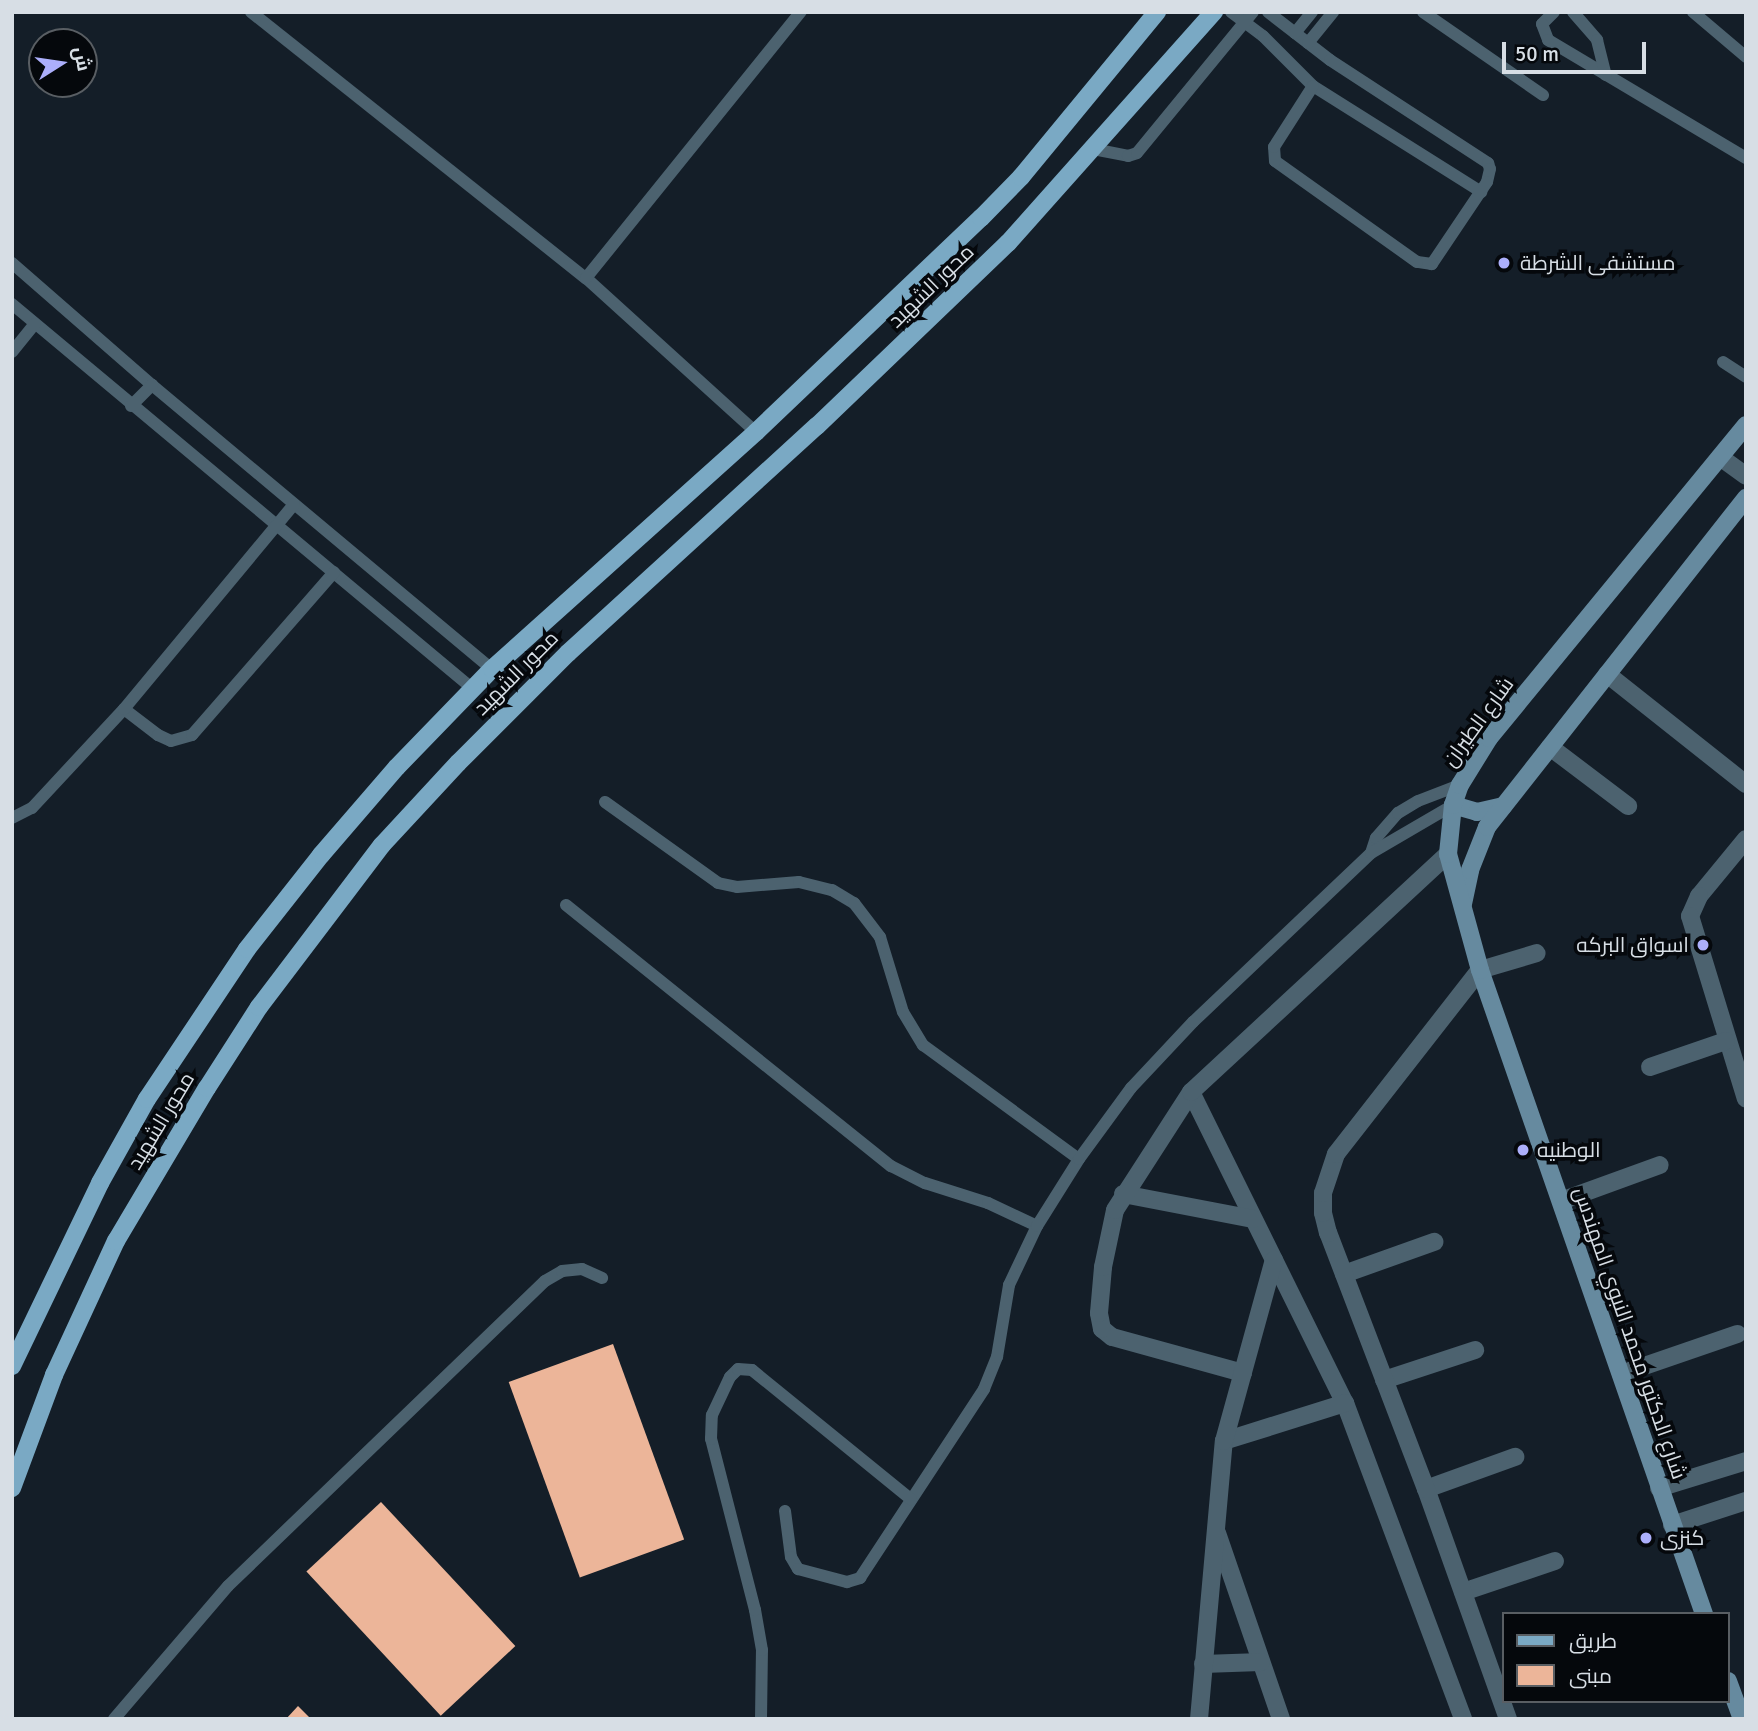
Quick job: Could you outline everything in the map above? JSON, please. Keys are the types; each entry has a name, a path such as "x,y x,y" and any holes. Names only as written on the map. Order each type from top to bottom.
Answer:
{"main road":[{"name":"محور الشهيد","path":"12,1366 100,1183 147,1099 247,949 321,855 397,767 492,669 756,432 1021,177 1157,12"},
{"name":"محور الشهيد","path":"12,1488 50,1387 116,1241 258,1007 382,845 458,763 568,653 817,426 964,287 1093,149 1214,12"},
{"name":"شارع الطيران","path":"1462,908 1448,854 1453,806 1460,785 1489,738 1746,425"},
{"path":"1462,908 1478,843 1503,807 1746,498"},
{"path":"1453,806 1477,812 1503,807"},
{"name":"شارع الدكتور محمد النبوي المهندس","path":"1462,908 1480,970 1703,1612"},
{"path":"1730,1686 1742,1719"}],"street":[{"path":"1720,457 1746,476"},
{"path":"1608,674 1746,784"},
{"path":"1550,747 1628,806"},
{"path":"1746,839 1699,896 1690,916 1726,1041 1746,1099"},
{"path":"1243,1373 1112,1337 1102,1329 1099,1312 1109,1229 1123,1194 1191,1092 1448,854"},
{"path":"1502,1689 1463,1592 1323,1213 1327,1173 1336,1154 1480,970 1537,953"},
{"path":"1650,1067 1726,1041"},
{"path":"1191,1092 1345,1403 1463,1719"},
{"path":"1561,1201 1660,1165"},
{"path":"1123,1194 1253,1219"},
{"path":"1344,1274 1434,1242"},
{"path":"1199,1719 1214,1524 1224,1441 1274,1260"},
{"path":"1622,1374 1737,1334"},
{"path":"1384,1380 1475,1350"},
{"path":"1224,1441 1345,1403"},
{"path":"1426,1489 1516,1457"},
{"path":"1659,1488 1746,1461"},
{"path":"1672,1525 1746,1501"},
{"path":"1214,1524 1281,1719"},
{"path":"1463,1592 1555,1561"},
{"path":"1203,1664 1261,1661"},
{"path":"1510,1709 1521,1719"}],"lane":[{"path":"251,12 586,278 756,432"},
{"path":"586,278 801,12"},
{"path":"1231,12 1249,17 1313,86 1481,192"},
{"path":"1268,12 1308,43 1483,158 1490,169 1490,176 1437,260 1427,266 1416,262 1275,161 1274,147 1313,86"},
{"path":"1295,33 1312,12"},
{"path":"1308,43 1333,12"},
{"path":"1423,12 1543,95"},
{"path":"1554,12 1542,24 1548,40 1746,158"},
{"path":"1573,12 1597,40 1606,75"},
{"path":"1693,12 1746,57"},
{"path":"1093,149 1128,156 1137,153 1249,17"},
{"path":"12,263 152,385 492,669"},
{"path":"12,304 473,689"},
{"path":"12,352 35,324"},
{"path":"1723,362 1746,377"},
{"path":"131,406 152,385"},
{"path":"12,818 32,808 124,709 294,504"},
{"path":"124,709 158,736 171,741 192,734 334,572"},
{"path":"1371,853 1376,838 1398,813 1418,801 1460,785"},
{"path":"605,802 718,883 737,887 799,882 832,890 854,903 880,937 902,1012 923,1045 1079,1158"},
{"path":"785,1511 795,1566 802,1571 847,1583 860,1578 992,1374 1005,1298 1037,1226 1079,1158 1131,1088 1157,1059 1371,853 1453,806"},
{"path":"566,905 891,1166 925,1183 988,1203 1037,1226"},
{"path":"114,1719 228,1586 545,1281 562,1271 582,1269 601,1278"},
{"path":"761,1719 762,1650 710,1439 712,1415 730,1377 738,1369 752,1370 911,1499"}],"building":[{"path":"613,1344 684,1539 580,1577 509,1382"},
{"path":"381,1502 515,1646 441,1716 306,1572"},
{"path":"298,1706 311,1719 286,1719"}],"place":[{"name":"مستشفى الشرطة","path":"1504,263"},
{"name":"اسواق البركه","path":"1703,945"},
{"name":"الوطنيه","path":"1523,1150"},
{"name":"كنزى","path":"1646,1538"}]}
